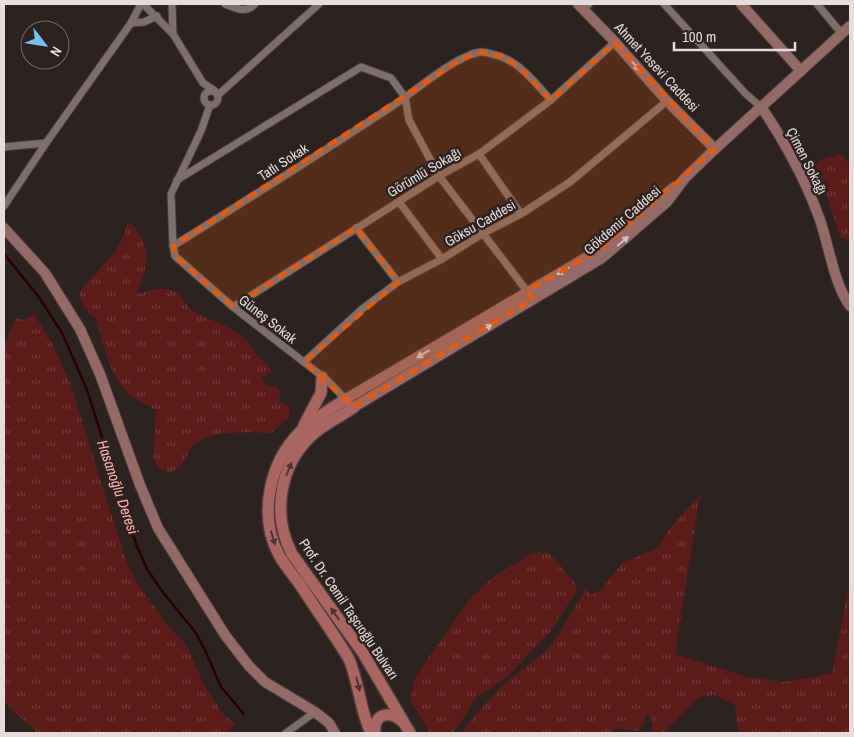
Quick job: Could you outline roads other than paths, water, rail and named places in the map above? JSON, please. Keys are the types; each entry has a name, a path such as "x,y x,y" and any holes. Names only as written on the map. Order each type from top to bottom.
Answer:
{"main road":[{"path":"741,4 801,71"},
{"name":"Ahmet Yesevi Caddesi","path":"583,5 666,101 715,149"},
{"name":"Gökdemir Caddesi","path":"350,403 530,295 602,258 667,202 685,178 715,149 850,26"},
{"name":"Çimen Sokağı","path":"762,108 787,144 805,182 819,219 838,282 844,298 850,306"},
{"path":"4,228 45,273 80,329 100,374 140,485 158,528 226,635 249,666 265,682 316,712 329,723 335,733"},
{"path":"300,432 322,393 322,376"},
{"name":"Prof. Dr. Cemil Taşcıoğlu Bulvarı","path":"350,403 315,419 288,445 272,480 269,500 271,533 280,556 349,659 356,676 366,722 371,733"},
{"name":"Prof. Dr. Cemil Taşcıoğlu Bulvarı","path":"350,403 311,436 293,458 282,488 280,504 281,524 285,540 292,554 363,654 408,729"},
{"path":"375,733 377,721 387,715 392,715 408,729"}],"street":[{"path":"4,206 46,143 131,24 142,4 157,16 173,34 203,83 216,93 217,102 210,105 201,132 171,194 173,246"},
{"path":"172,4 173,34"},
{"path":"224,4 241,10 248,10 255,4"},
{"path":"216,93 319,4"},
{"name":"Çimen Sokağı","path":"664,4 745,93 762,108"},
{"path":"817,4 842,34"},
{"path":"131,24 144,22 157,16"},
{"name":"Görümlü Sokağı","path":"233,307 356,228 478,154 551,100 615,42"},
{"name":"Tatlı Sokak","path":"173,246 287,175 461,59 482,52 502,56 520,68 551,100"},
{"path":"177,180 361,67 391,78 405,98 409,120 440,176 530,295"},
{"path":"203,83 206,103 210,105"},
{"path":"204,96 208,91 216,93"},
{"name":"Göksu Caddesi","path":"304,362 362,309 398,282 521,214 570,182 666,101"},
{"path":"4,147 46,143"},
{"path":"478,154 521,214"},
{"path":"399,202 442,259"},
{"path":"356,228 398,282"},
{"name":"Güneş Sokak","path":"173,246 175,256 233,307 322,376 350,403"},
{"path":"286,733 316,712"}],"waterway":[{"name":"Hasanoğlu Deresi","path":"4,254 39,297 62,333 87,390 136,544 147,569 196,633 221,687 244,714"}]}
